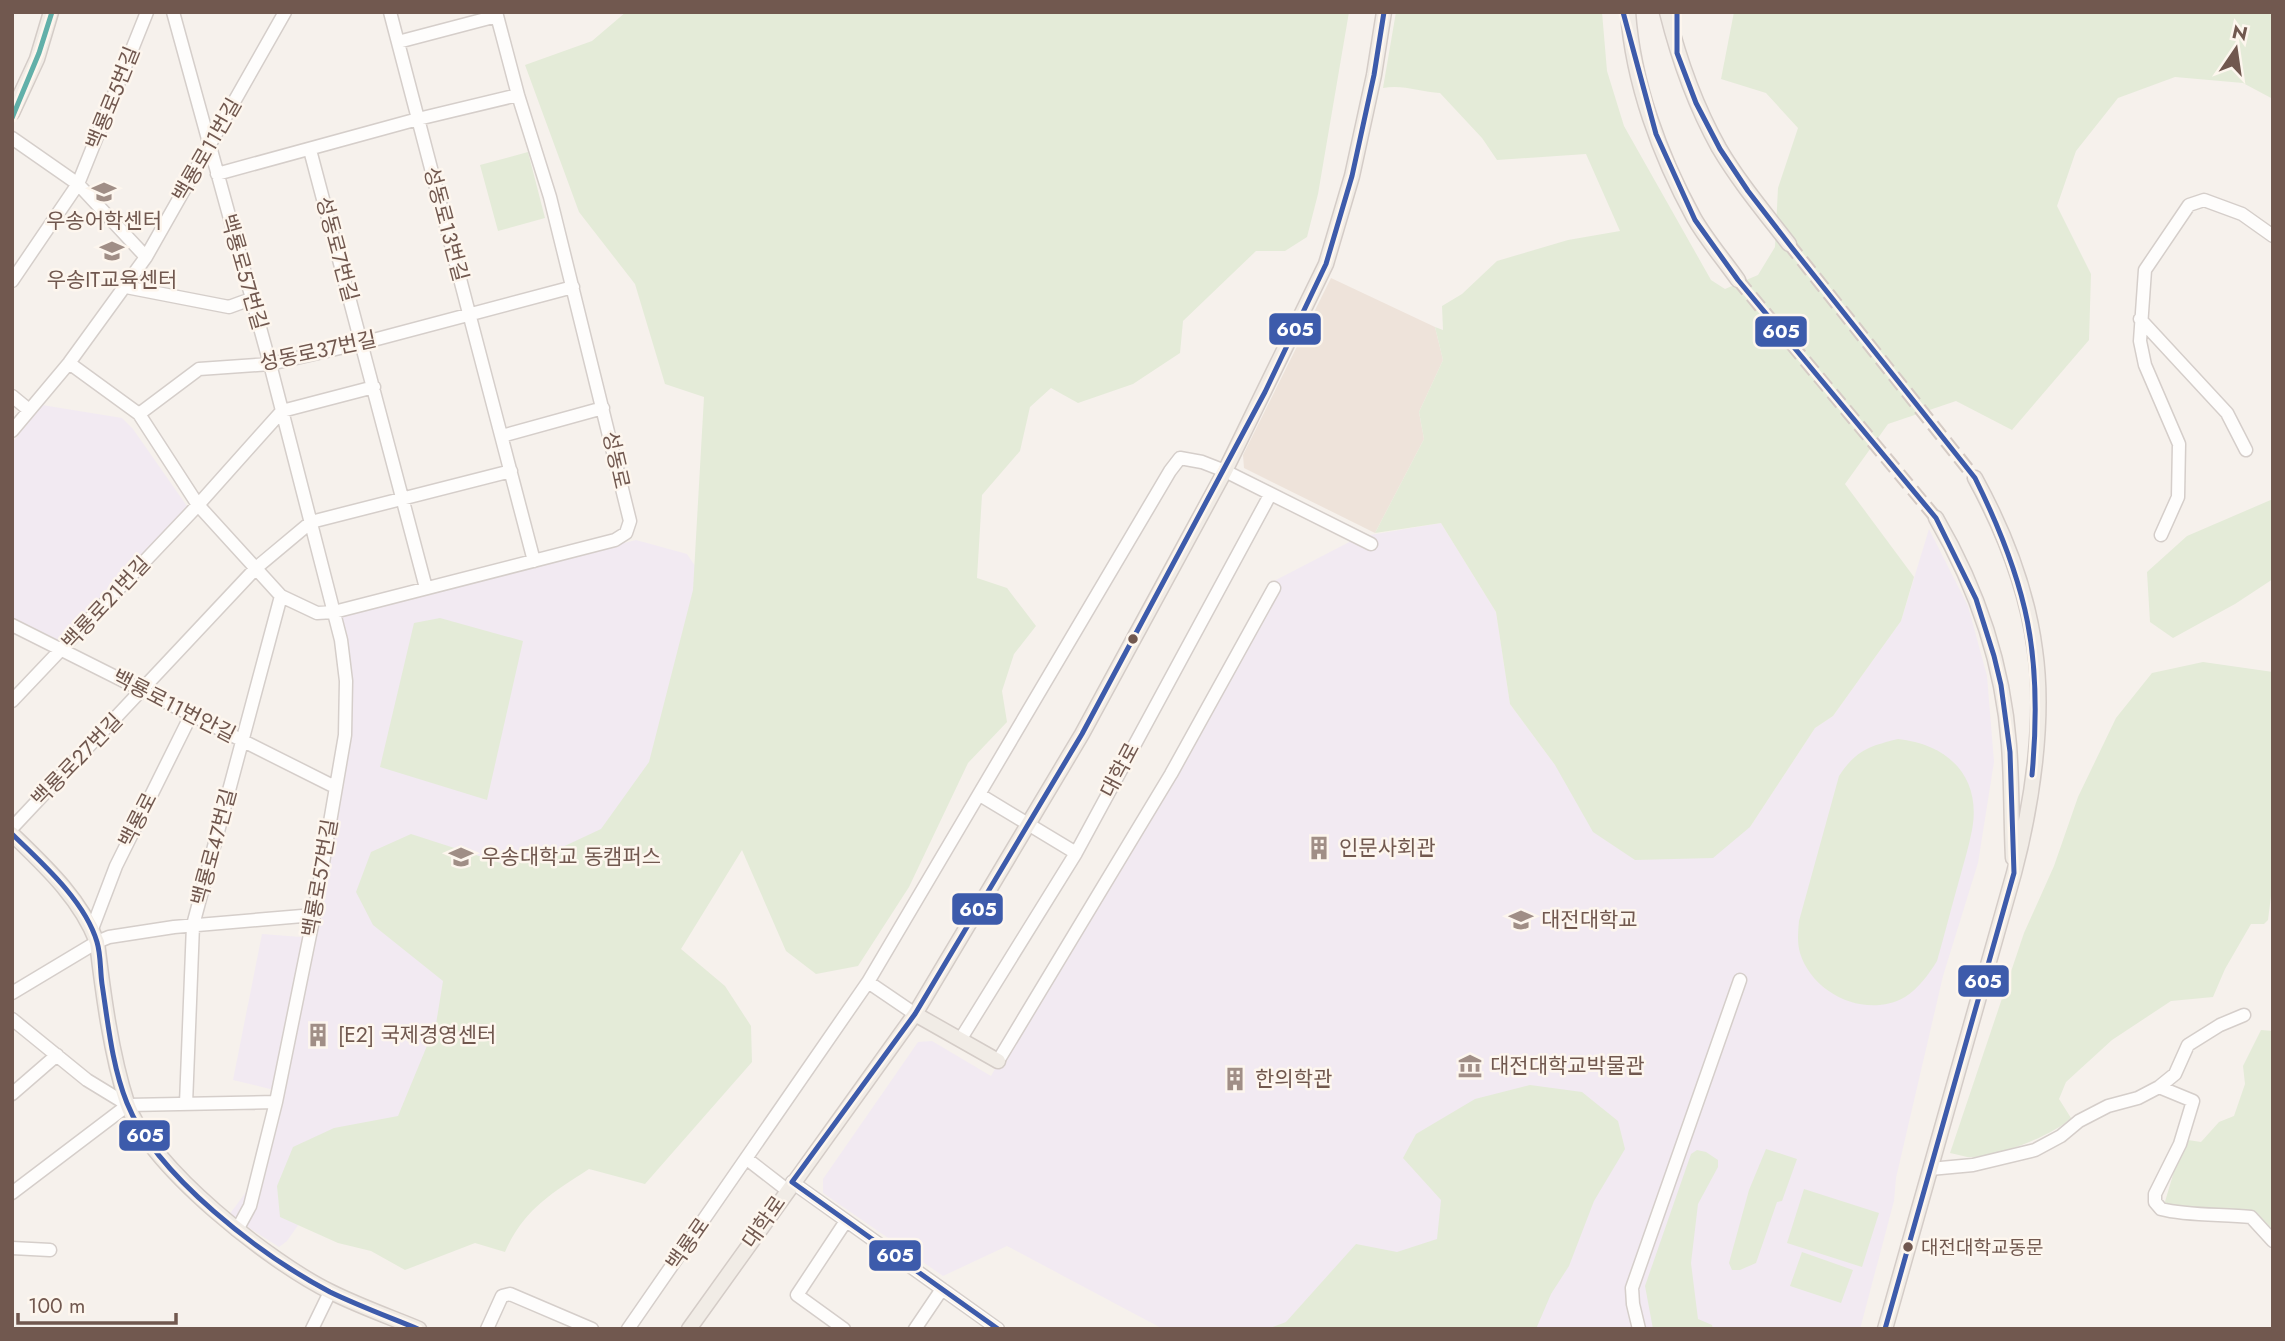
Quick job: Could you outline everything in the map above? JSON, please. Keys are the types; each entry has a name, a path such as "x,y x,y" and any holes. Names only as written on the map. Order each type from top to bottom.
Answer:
{"main road":[{"path":"12,113 37,58 51,12"},
{"name":"대학로","path":"689,1329 915,1014 1082,734 1225,471 1326,264 1352,176 1374,75 1384,12"},
{"path":"1625,12 1656,134 1695,219 1738,280"},
{"path":"1667,12 1677,53 1696,103 1720,149 1789,244"},
{"path":"1677,12 1677,53"},
{"path":"1885,1329 2027,825 2033,769 2038,689 2035,650 2026,601 1992,510 1975,478"},
{"path":"1936,518 1978,601 2000,677 2009,746 2014,873"},
{"name":"백룡로","path":"12,834 58,878 95,935 110,1028 128,1105 153,1148 189,1186 275,1260 330,1292 419,1329"},
{"path":"915,1014 998,1061"}],"street":[{"name":"백룡로5번길","path":"12,281 79,184 147,12"},
{"name":"백룡로57번길","path":"173,12 211,144 311,522 341,640 346,681 345,735 314,915 276,1102 250,1206 237,1230"},
{"name":"백룡로11번길","path":"12,431 69,363 146,257 285,12"},
{"name":"성동로13번길","path":"390,12 534,561"},
{"name":"성동로","path":"334,612 615,540 626,533 630,521 550,197 518,95 497,14 398,42"},
{"path":"217,174 418,119 518,95"},
{"path":"12,138 79,184 146,257"},
{"name":"성동로7번길","path":"310,150 426,588"},
{"path":"2161,535 2178,496 2179,444 2145,365 2140,341 2144,270 2189,205 2204,200 2242,214 2273,236"},
{"path":"126,287 229,307 251,299"},
{"name":"성동로37번길","path":"139,414 199,369 270,364 573,288"},
{"path":"2140,319 2227,412 2246,450"},
{"path":"69,363 139,414 198,505 281,596 317,613 334,612"},
{"path":"282,411 374,387"},
{"path":"12,396 29,410"},
{"path":"502,436 603,408"},
{"name":"백룡로21번길","path":"12,701 198,505 282,411"},
{"path":"998,1329 846,1222 747,1159 868,982 1180,458 1202,462 1225,471 1371,544"},
{"path":"311,522 511,471"},
{"name":"대학로","path":"960,1040 1076,853 1270,495"},
{"name":"백룡로27번길","path":"12,828 256,568 311,522"},
{"path":"998,1061 1171,774 1274,588"},
{"name":"백룡로47번길","path":"186,1104 193,925 281,596"},
{"name":"백룡로11번안길","path":"12,625 335,787"},
{"name":"백룡로","path":"95,935 116,866 191,715"},
{"path":"980,795 1076,853"},
{"path":"12,993 95,935 109,937 193,925 314,915"},
{"path":"1639,1329 1632,1288 1740,980"},
{"path":"868,982 915,1014"},
{"path":"1930,1169 1973,1165 2035,1150 2061,1136 2079,1121 2108,1106 2138,1098 2159,1087 2175,1074 2189,1045 2220,1025 2244,1015"},
{"path":"12,1019 87,1080 128,1105 276,1102"},
{"path":"12,1094 57,1055"},
{"path":"2159,1087 2193,1101 2180,1143 2155,1194 2155,1202 2161,1209 2173,1212 2251,1217 2273,1241"},
{"path":"12,1193 128,1105"},
{"name":"백룡로","path":"628,1329 747,1159"},
{"path":"844,1329 797,1295 846,1222"},
{"path":"12,1248 50,1250"},
{"path":"915,1329 942,1289"},
{"path":"312,1329 330,1292"},
{"path":"487,1329 502,1296 510,1294 592,1329"}],"shaded area":[{"path":"1331,278 1435,327 1443,360 1419,412 1424,439 1375,533 1244,468 1243,455"},
{"path":"42,405 122,418 133,429 189,509 61,645 12,621 12,443"},
{"name":"대전대학교","path":"1441,523 1496,612 1510,704 1555,765 1750,827 1815,728 1833,716 1901,621 1929,529 1968,606 1987,676 1994,762 1978,863 1943,976 1896,1178 1894,1201 1860,1329 1163,1329 1007,1246 943,1276 823,1193 823,1179 918,1042 932,1041 991,1076 1274,581 1359,537"},
{"name":"우송대학교 동캠퍼스","path":"636,540 687,554 706,582 661,756 409,1127 301,1221 287,1241 279,1247 229,1215 249,1188 274,1090 233,1080 262,934 314,938 350,736 339,614"}],"green space":[{"path":"626,12 1349,12 1318,194 1307,237 1285,251 1256,251 1183,321 1180,353 1133,384 1078,403 1051,388 1030,407 1020,451 982,495 977,578 1007,588 1036,626 1014,654 1002,691 1007,722 968,763 909,887 858,966 816,974 786,951 742,850 681,949 725,986 751,1026 752,1062 645,1184 589,1169 540,1204 512,1237 505,1252 475,1243 405,1270 371,1251 338,1243 280,1217 277,1186 293,1147 334,1128 398,1116 436,1024 443,981 373,925 356,892 371,852 411,834 507,865 539,858 601,829 649,762 693,590 704,397 665,384 635,284 579,212 525,65 592,41"},
{"path":"1396,12 1602,12 1607,71 1624,126 1711,280 1725,289 1758,275 1775,247 1778,188 1798,128 1766,93 1721,79 1734,12 2273,12 2273,99 2243,83 2175,77 2118,98 2076,151 2057,206 2091,274 2089,340 2012,430 1956,401 1888,424 1845,484 1914,577 1901,621 1833,716 1815,728 1750,827 1713,858 1635,860 1593,832 1555,765 1510,704 1496,612 1441,523 1375,533 1424,439 1419,412 1443,360 1435,327 1443,330 1442,306 1462,294 1497,261 1568,240 1620,231 1586,154 1497,160 1482,138 1440,93 1383,88"},
{"path":"528,152 545,218 498,231 480,165"},
{"path":"2273,499 2273,579 2235,604 2173,638 2150,622 2147,572 2187,536"},
{"path":"440,618 523,641 487,800 380,767 414,623"},
{"path":"2203,662 2273,672 2273,880 2268,920 2264,924 2251,924 2225,969 2213,997 2171,1001 2112,1040 2066,1082 2059,1099 2071,1118 2062,1125 2037,1139 1991,1154 1967,1157 1950,1153 2024,933 2054,866 2078,797 2116,718 2152,673"},
{"path":"1898,739 1932,748 1958,766 1972,794 1972,830 1934,966 1905,997 1890,1003 1859,1004 1829,991 1807,968 1799,949 1799,921 1839,776 1851,760 1864,750"},
{"path":"2261,1030 2273,1031 2273,1230 2256,1212 2164,1205 2175,1168 2188,1140 2201,1142 2219,1122 2234,1116 2245,1084 2243,1066"},
{"path":"1530,1085 1582,1092 1618,1121 1625,1149 1594,1201 1569,1266 1551,1294 1536,1329 1267,1329 1286,1322 1356,1244 1397,1252 1437,1239 1441,1200 1403,1158 1416,1134 1475,1099"},
{"path":"1766,1149 1797,1159 1782,1201 1777,1202 1756,1263 1740,1270 1732,1270 1729,1263 1749,1190"},
{"path":"1697,1150 1718,1160 1718,1167 1698,1204 1691,1263 1698,1319 1712,1325 1713,1329 1653,1329 1645,1286 1691,1154"},
{"path":"1804,1189 1879,1213 1862,1267 1787,1243"},
{"path":"1802,1252 1853,1270 1841,1303 1790,1286"}],"tunnel":[{"path":"1789,244 1975,478"},
{"path":"1738,280 1936,518"}],"transit line":[{"path":"12,118 39,53 52,12"},
{"name":"605","path":"792,1182 915,1014 1082,734 1265,392 1326,264 1352,176 1374,75 1384,12"},
{"name":"605","path":"1623,12 1656,134 1695,220 1738,280 1936,518 1976,599 2001,685 2010,752 2014,873 1885,1329"},
{"name":"605","path":"1677,12 1677,53 1696,103 1720,149 1789,244 1975,478 2008,553 2027,622 2035,693 2032,775"},
{"name":"605","path":"12,834 73,897 91,927 98,947 114,1059 122,1089 141,1131 161,1158 214,1211 274,1258 330,1292 418,1329"},
{"name":"605","path":"792,1182 998,1329"}],"place":[{"name":"우송어학센터","path":"104,192"},
{"name":"우송IT교육센터","path":"112,251"},
{"name":"인문사회관","path":"1319,848"},
{"name":"우송대학교 동캠퍼스","path":"461,857"},
{"name":"대전대학교","path":"1521,920"},
{"name":"[E2] 국제경영센터","path":"318,1035"},
{"name":"대전대학교박물관","path":"1470,1066"},
{"name":"한의학관","path":"1235,1079"},
{"name":"대전대학교동문","path":"1908,1247"}]}
